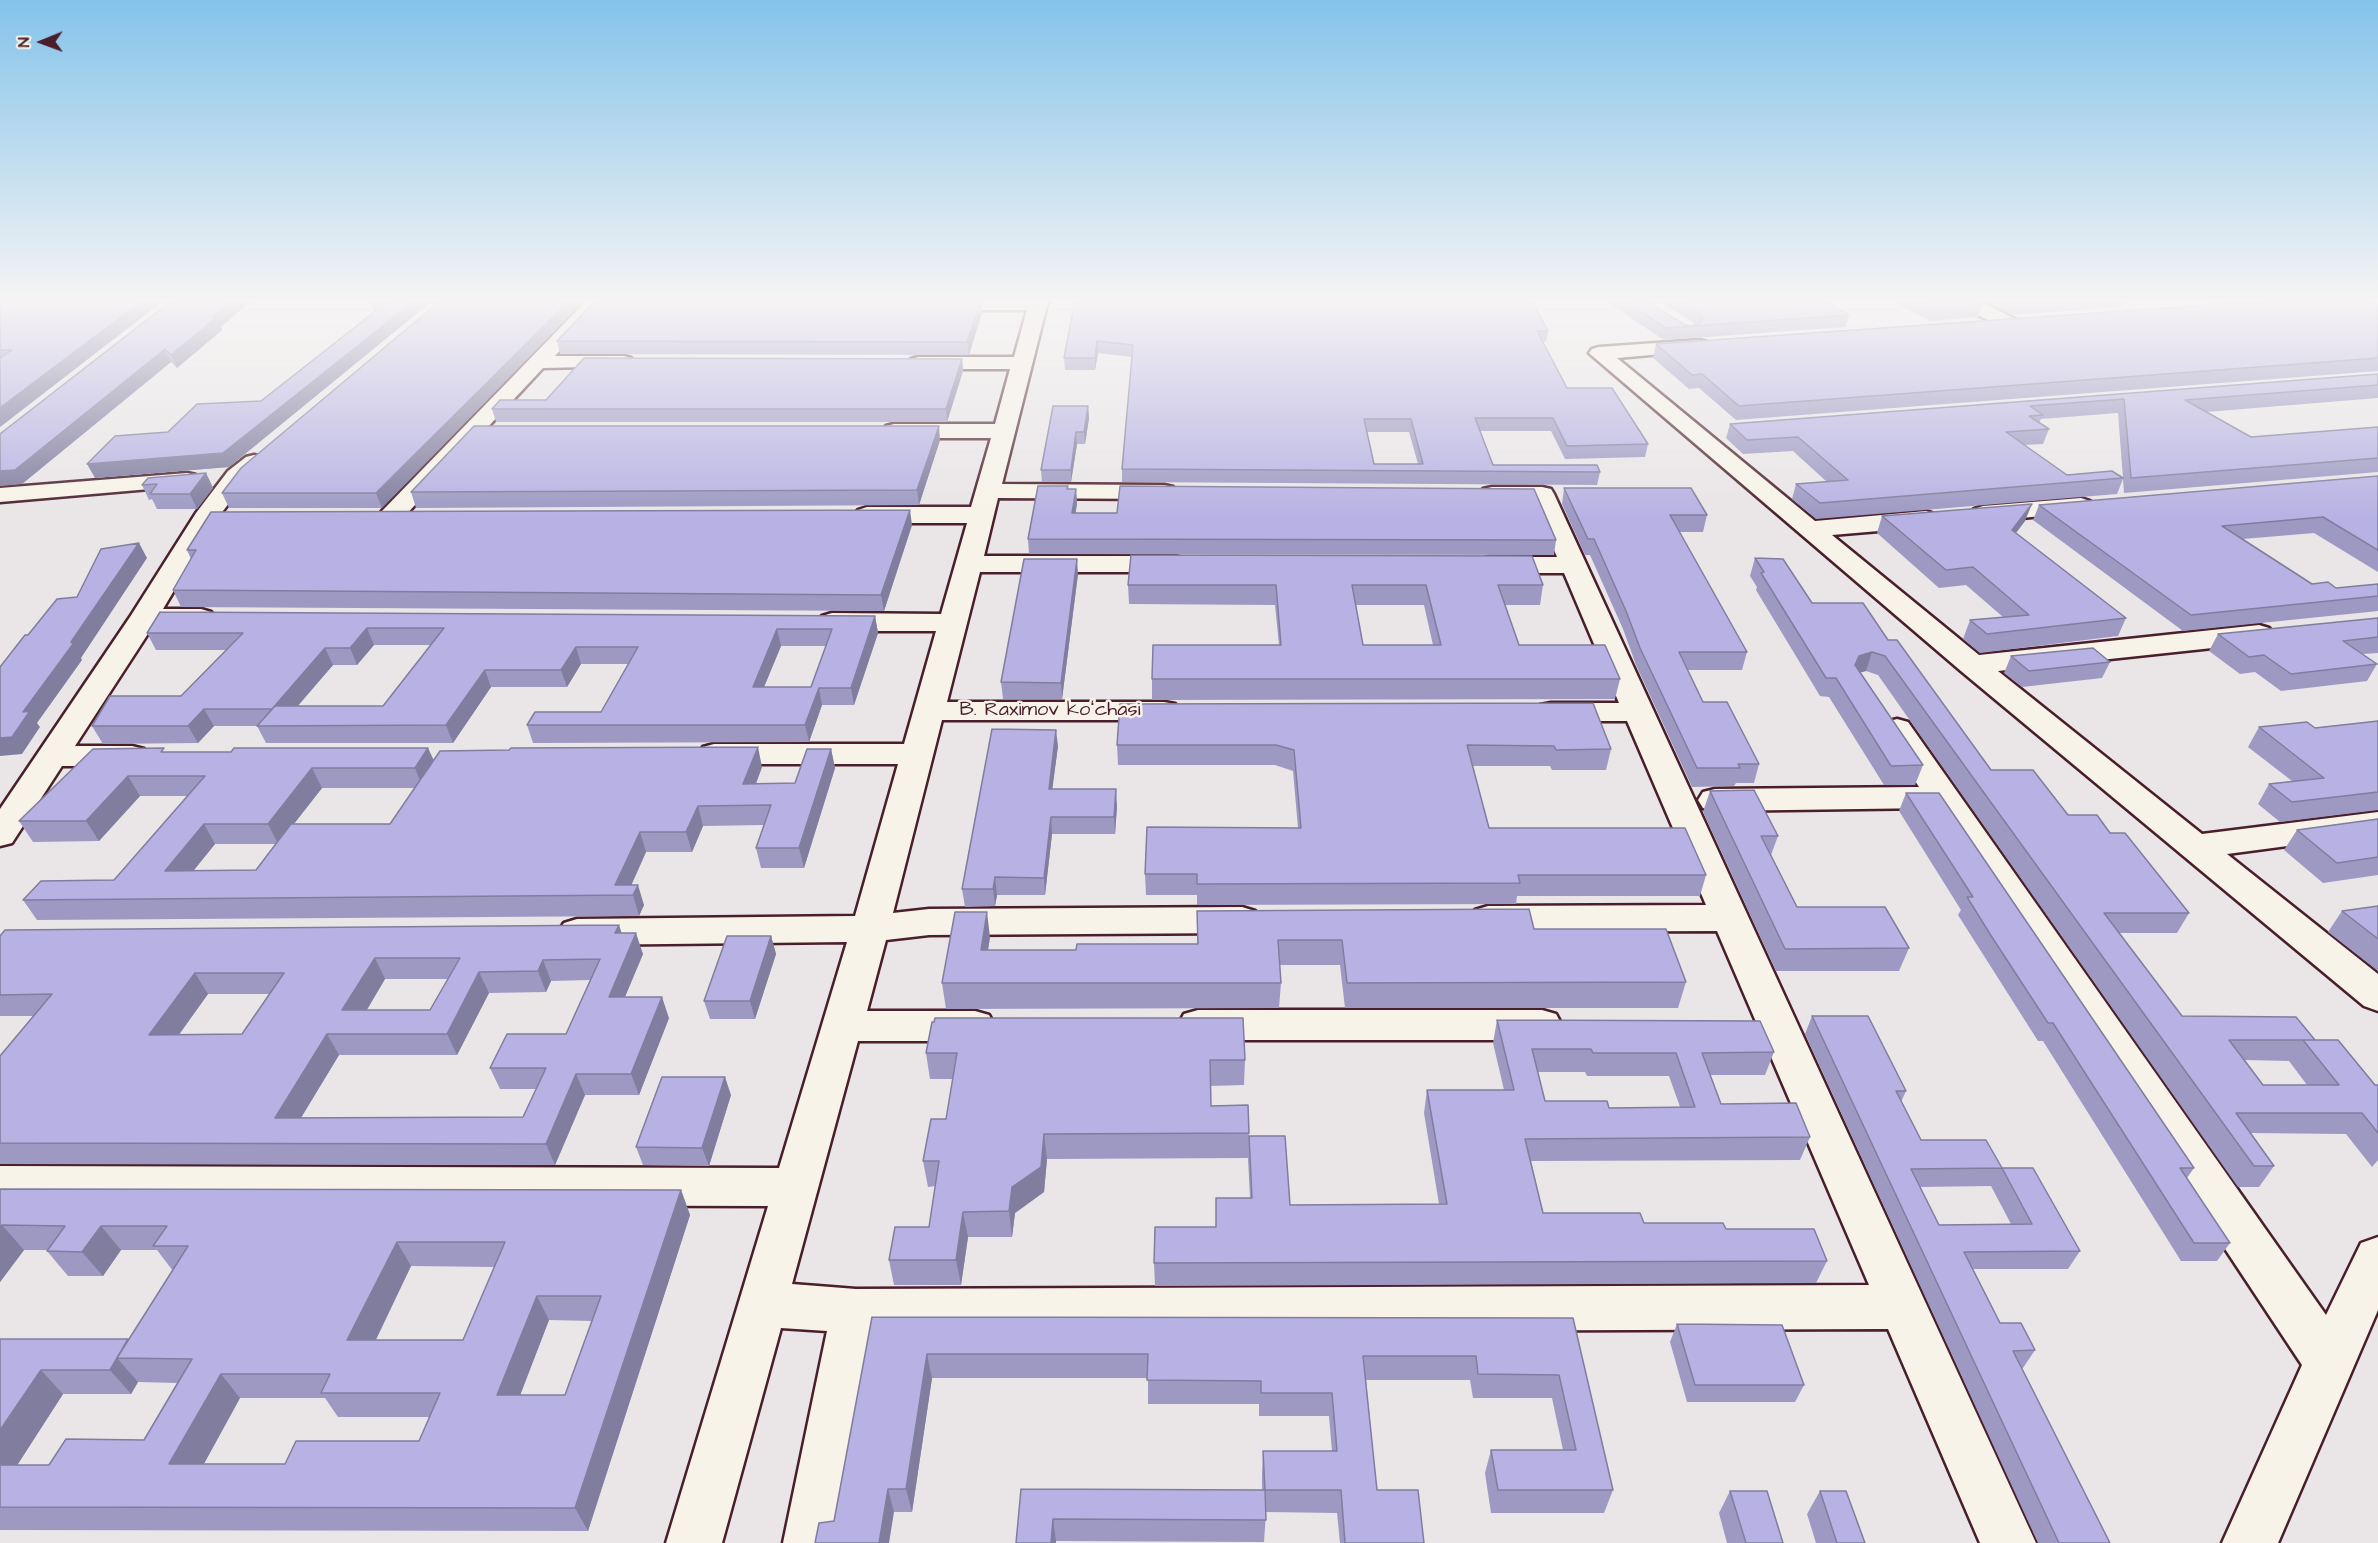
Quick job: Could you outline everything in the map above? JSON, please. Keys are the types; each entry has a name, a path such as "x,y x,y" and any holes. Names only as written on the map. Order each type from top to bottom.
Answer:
{"street":[{"path":"427,516 380,516 472,431 528,373"},
{"path":"694,1543 870,929 951,623 986,503 1018,373"},
{"path":"1627,373 1707,431 1808,529 2378,996"},
{"path":"472,431 507,431"},
{"path":"874,431 1004,431"},
{"path":"0,835 144,617 205,518 237,476 273,445"},
{"path":"0,495 237,476"},
{"path":"840,515 986,503 1196,492"},
{"path":"1459,494 1554,494 1574,565 1732,918 1762,1025 1905,1307 2008,1543"},
{"path":"1808,529 2105,504"},
{"path":"205,518 240,517"},
{"path":"969,564 1193,564"},
{"path":"1467,565 1574,565"},
{"path":"144,617 227,618"},
{"path":"809,622 951,623"},
{"path":"1972,665 2285,632"},
{"path":"1878,701 2329,1362"},
{"name":"B. Raximov koʻchasi","path":"928,711 1187,711"},
{"path":"1521,712 1640,712"},
{"path":"689,754 916,754"},
{"path":"53,756 161,756"},
{"path":"1680,800 1944,797"},
{"path":"2196,846 2378,823"},
{"path":"1457,920 1732,918"},
{"path":"548,932 870,929 929,922 1277,920"},
{"path":"1163,1026 1578,1025"},
{"path":"842,1026 1008,1026"},
{"path":"0,1185 796,1187"},
{"path":"2250,1543 2329,1362 2378,1258"},
{"path":"762,1304 856,1311 1905,1307"},
{"path":"811,1543 856,1311"}],"building":[{"path":"0,373 46,373 0,408"},
{"path":"78,373 135,373 15,470 0,471 0,434"},
{"path":"297,373 324,373 223,453 87,464 115,436 168,432 197,404 261,401"},
{"path":"354,373 497,373 376,493 222,493 241,468"},
{"path":"570,373 958,373 946,409 492,409 500,400 546,400"},
{"path":"1131,373 1559,373 1567,388 1612,388 1648,444 1567,446 1553,418 1475,418 1493,465 1597,465 1600,472 1122,469","holes":["1364,419 1411,419 1423,464 1374,464"]},
{"path":"1690,373 2178,373 1739,406 1702,374 1692,375"},
{"path":"2378,374 2378,385 2185,400 2251,437 2378,427 2378,458 2131,478 2124,399 2030,406 2043,415 2029,416 2049,429 2006,432 2067,475 2112,471 2123,478 1820,503 1796,484 1848,480 1798,437 1747,440 1730,424"},
{"path":"1053,406 1088,406 1084,432 1076,432 1071,470 1041,470"},
{"path":"474,426 939,426 917,490 411,492"},
{"path":"206,473 190,494 150,494 157,484 142,485 148,478"},
{"path":"2378,476 2378,550 2323,517 2222,526 2312,584 2328,582 2336,588 2378,584 2378,596 2191,615 2039,505"},
{"path":"1038,486 1068,486 1067,489 1076,489 1072,513 1117,513 1120,486 1534,489 1556,540 1028,539"},
{"path":"1564,488 1691,488 1707,515 1670,515 1747,652 1679,652 1703,702 1727,702 1759,764 1738,764 1740,768 1697,768 1640,648 1594,539 1588,539"},
{"path":"2032,504 2012,530 2126,618 1987,634 1970,620 2029,615 1973,567 1946,570 1882,516"},
{"path":"910,510 881,595 173,590 196,550 187,550 211,512"},
{"path":"139,543 71,642 73,644 23,712 30,711 12,737 0,738 0,667 57,599 77,597 101,549"},
{"path":"1131,555 1532,556 1543,585 1498,585 1519,645 1605,645 1620,679 1152,679 1153,645 1281,645 1276,585 1128,585","holes":["1352,585 1426,585 1441,645 1363,645"]},
{"path":"1755,558 1783,559 1812,603 1863,603 1888,640 1897,640 1991,770 2033,770 2068,815 2097,815 2110,833 2125,833 2189,913 2104,913 2182,1016 2296,1017 2315,1040 2338,1040 2375,1085 2378,1085 2378,1133 2362,1113 2236,1113 2274,1166 2254,1166 1885,656 1872,652 1859,656 1855,665 1923,765 1891,766 1836,678 1826,678 1761,573 1764,572","holes":["2229,1040 2303,1040 2339,1085 2263,1085"]},
{"path":"1024,559 1077,559 1061,683 1001,682"},
{"path":"160,612 875,616 851,688 819,688 805,725 527,725 535,712 601,712 638,647 576,647 561,670 485,670 446,725 257,726 275,706 383,706 444,628 367,628 350,648 325,648 272,709 204,709 188,726 92,726 110,696 181,696 243,633 147,633","holes":["777,629 832,629 811,687 753,687"]},
{"path":"2378,618 2378,637 2343,641 2377,664 2291,674 2264,655 2249,657 2218,634"},
{"path":"2093,648 2110,662 2029,671 2011,656"},
{"path":"1593,703 1611,749 1556,750 1554,746 1467,745 1489,828 1685,828 1706,875 1518,875 1520,883 1197,884 1197,874 1145,874 1147,827 1301,828 1294,750 1276,745 1117,745 1120,704"},
{"path":"2378,721 2378,792 2292,802 2269,784 2324,778 2259,727 2307,722 2315,728"},
{"path":"992,729 1056,730 1049,789 1116,789 1114,817 1051,817 1044,878 995,877 993,889 962,889"},
{"path":"758,747 743,784 795,783 807,749 831,749 799,848 756,848 771,805 698,806 686,832 640,832 615,885 638,885 633,895 23,900 41,881 114,880 205,776 128,776 86,821 19,821 93,749 164,748 161,752 231,752 234,748 428,748 415,768 312,768 268,824 204,824 165,871 256,870 291,824 390,824 440,751 509,750 511,748"},
{"path":"1754,790 1778,836 1761,836 1797,907 1885,907 1909,948 1785,949 1710,791"},
{"path":"1906,793 1939,793 2194,1168 2180,1168 2230,1243 2194,1243 2053,1023 2048,1023 1990,934 1967,897 1973,897"},
{"path":"2378,819 2378,857 2337,863 2297,830"},
{"path":"2378,906 2378,939 2342,911"},
{"path":"1529,909 1534,929 1666,929 1686,982 1347,983 1342,940 1278,940 1281,983 942,983 955,912 987,912 981,950 1076,950 1077,944 1198,944 1197,911"},
{"path":"619,925 615,933 636,933 609,997 662,997 631,1074 576,1074 546,1144 0,1143 0,1056 52,994 0,995 0,936 5,930","holes":["375,958 460,958 430,1010 342,1010","600,959 566,1034 507,1034 490,1068 546,1068 523,1117 275,1118 327,1034 447,1034 479,972 538,971 543,960","195,973 284,973 242,1034 149,1035"]},
{"path":"727,936 771,936 750,1001 704,1001"},
{"path":"1812,1016 1868,1016 1906,1091 1896,1091 1921,1140 1986,1140 2002,1168 2033,1168 2080,1251 1964,1252 2000,1323 2021,1323 2035,1350 2013,1351 2110,1543 2059,1543","holes":["2002,1168 2032,1224 1939,1225 1911,1169"]},
{"path":"935,1018 1243,1018 1245,1060 1210,1060 1211,1106 1248,1105 1249,1133 1044,1134 1041,1167 1012,1187 1009,1211 963,1212 956,1260 889,1260 895,1227 929,1227 939,1161 923,1161 931,1119 946,1119 957,1053 926,1053 932,1022"},
{"path":"1497,1020 1760,1021 1774,1052 1702,1053 1721,1104 1796,1103 1810,1137 1525,1139 1543,1213 1640,1213 1644,1223 1723,1223 1726,1229 1814,1229 1827,1261 1154,1263 1155,1227 1216,1227 1216,1198 1252,1198 1249,1136 1285,1136 1290,1205 1447,1204 1427,1090 1514,1090","holes":["1532,1049 1591,1049 1593,1053 1676,1053 1695,1107 1609,1108 1607,1101 1545,1101"]},
{"path":"662,1077 725,1077 702,1148 636,1147"},
{"path":"0,1189 681,1190 575,1508 0,1507 0,1465 49,1465 66,1439 144,1440 192,1359 117,1358 188,1246 153,1246 167,1226 101,1226 82,1252 47,1251 65,1226 2,1225 0,1228","holes":["397,1242 505,1242 463,1340 347,1340","537,1296 601,1296 565,1395 497,1395","221,1374 330,1374 321,1393 440,1393 419,1441 296,1441 285,1464 169,1464"]},
{"path":"872,1317 1573,1318 1613,1490 1498,1490 1491,1450 1576,1450 1559,1375 1478,1374 1476,1356 1363,1356 1377,1490 1418,1490 1424,1543 1345,1543 1341,1490 1265,1490 1263,1451 1337,1451 1332,1393 1261,1393 1261,1381 1147,1380 1148,1354 927,1354 906,1489 888,1489 879,1543 815,1543 819,1523 834,1521"},
{"path":"1677,1324 1782,1325 1804,1385 1695,1385"},
{"path":"0,1339 128,1339 110,1370 41,1370 0,1430"},
{"path":"1021,1489 1265,1490 1266,1520 1053,1519 1051,1543 1016,1543"},
{"path":"1730,1491 1767,1491 1783,1543 1746,1543"},
{"path":"1820,1491 1846,1491 1865,1543 1837,1543"}]}
